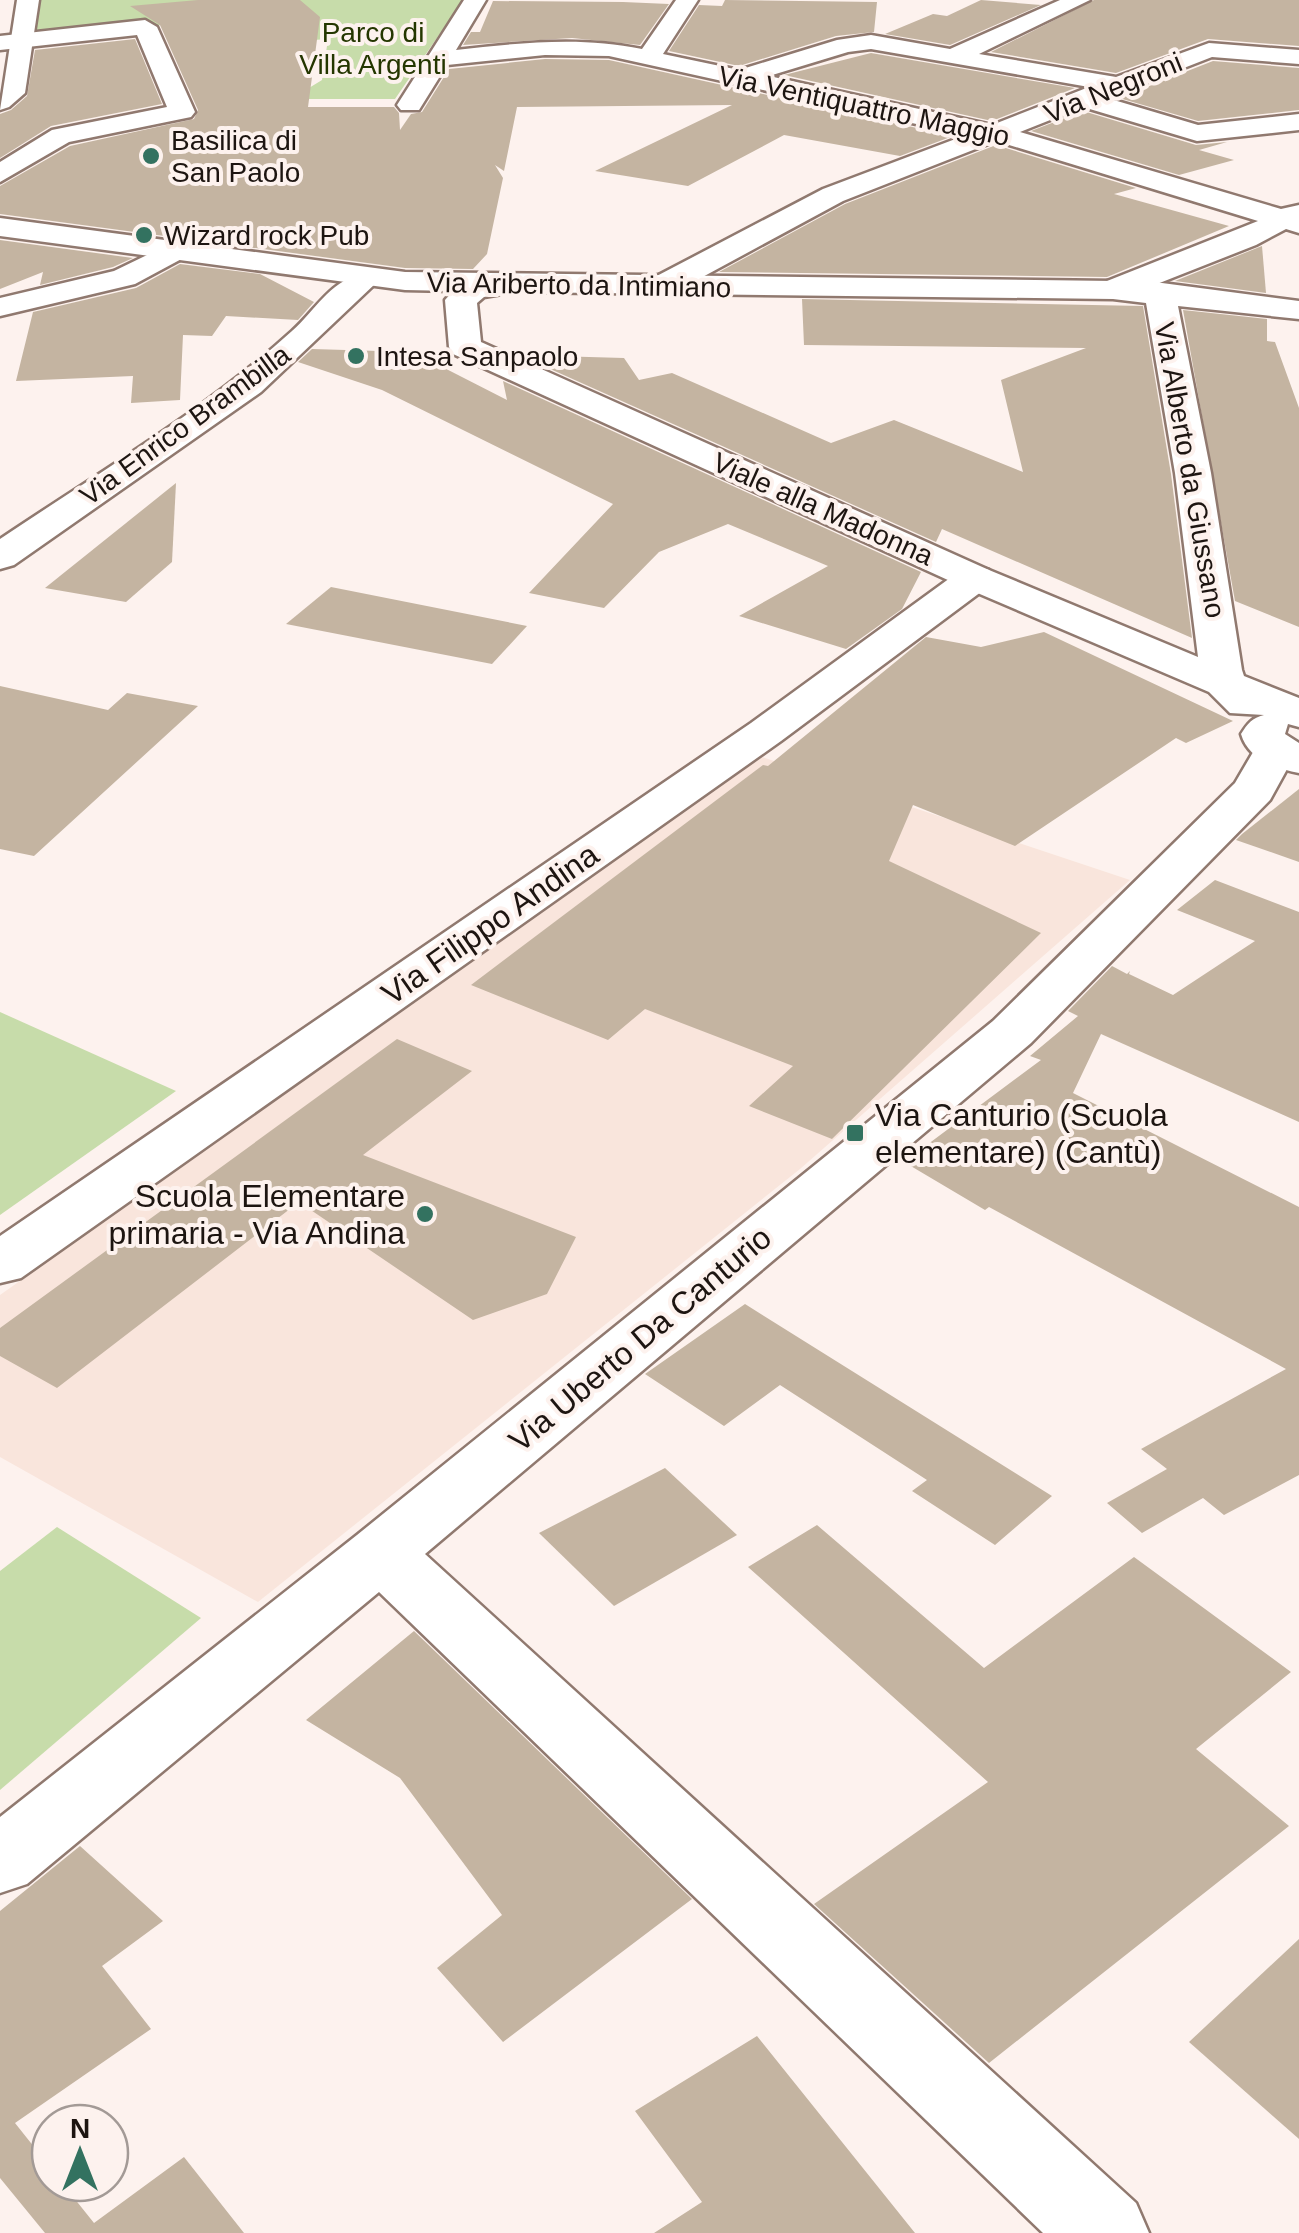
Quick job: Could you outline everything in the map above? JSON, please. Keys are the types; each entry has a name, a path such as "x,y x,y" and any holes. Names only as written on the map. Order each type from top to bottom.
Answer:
{"street":[{"path":"0,102 12,93 17,78 10,42 28,0"},
{"path":"410,105 475,0"},
{"path":"648,58 687,0"},
{"path":"956,56 1079,0"},
{"path":"0,174 61,136 182,112 145,27 10,42"},
{"path":"739,78 844,44 886,43 1118,85"},
{"name":"Via Ventiquattro Maggio","path":"436,60 545,48 609,50 999,134 1292,224"},
{"name":"Via Negroni","path":"662,286 833,194 999,134 1209,50 1299,57"},
{"path":"126,68 162,64"},
{"path":"1082,99 1197,133 1299,122"},
{"path":"1118,288 1292,224"},
{"name":"Via Ariberto da Intimiano","path":"0,228 424,282 1118,288 1299,310"},
{"path":"0,307 124,278 176,250"},
{"path":"424,282 458,292 461,300 475,289 509,284"},
{"name":"Via Enrico Brambilla","path":"0,557 250,385 307,336 331,304 361,283"},
{"name":"Via Alberto da Giussano","path":"1162,292 1223,666"},
{"name":"Viale alla Madonna","path":"461,300 464,344 469,350 974,578 1146,649"},
{"name":"Via Filippo Andina","path":"0,1264 782,721 974,578"},
{"name":"Via Alberto da Giussano","path":"1146,649 1189,652 1223,666"},
{"path":"1223,666 1285,747"},
{"name":"Via Uberto Da Canturio","path":"0,1860 381,1553 1012,1032 1285,747"},
{"path":"381,1553 1104,2233"}],"shaded area":[{"path":"753,754 1130,880 800,1169 258,1602 0,1457 0,1295 405,1009"}],"green space":[{"name":"Parco di Villa Argenti","path":"36,0 463,0 395,99 291,99 322,80 328,39 255,44 246,17 27,38"},
{"path":"0,1012 176,1091 0,1215"},
{"path":"57,1527 201,1618 0,1790 0,1571"}],"building":[{"path":"198,0 300,0 320,17 308,107 394,107 399,113 400,130 411,114 422,112 449,69 545,59 609,60 953,136 900,156 784,135 688,186 595,171 732,105 517,107 504,171 495,165 503,178 487,254 473,269 405,268 0,214 0,186 70,146 194,119 198,110 160,25 130,6"},
{"path":"725,0 877,2 874,32 836,36 739,66 669,51 699,5 722,6"},
{"path":"981,0 1041,5 950,45 885,34 933,14 947,16"},
{"path":"1094,0 1299,0 1299,46 1208,39 1116,73 991,52"},
{"path":"493,1 669,4 640,45 572,38 463,45 471,32 480,32"},
{"path":"135,39 162,104 51,126 0,158 0,114 27,96 35,50"},
{"path":"871,53 1075,88 992,121 784,75"},
{"path":"1213,61 1299,68 1299,110 1198,121 1119,98"},
{"path":"1083,111 1196,145 1227,142 1199,150 1234,160 1179,175 1031,131"},
{"path":"996,145 1136,188 1114,194 1229,226 1107,277 719,272 845,204"},
{"path":"0,240 133,258 113,267 40,285 43,272 0,289"},
{"path":"1262,246 1266,293 1175,281 1257,248"},
{"path":"180,264 260,274 314,302 298,320 226,316 212,336 183,335 180,400 131,403 133,376 16,381 33,312 136,288"},
{"path":"802,299 1143,306 1171,474 1192,638 942,529 936,542 519,355 624,358 639,380 672,373 831,443 894,420 1023,472 1001,380 1086,348 804,345"},
{"path":"1183,310 1267,319 1267,341 1275,342 1299,408 1299,627 1235,601"},
{"path":"312,349 413,352 507,400 503,381 921,572 902,609 846,649 739,616 828,566 728,524 659,552 604,608 529,593 613,504 382,390 298,362"},
{"path":"176,483 172,562 126,602 45,588"},
{"path":"331,587 527,626 492,664 286,624"},
{"path":"1044,632 1233,721 1186,743 1176,738 1015,846 913,805 889,861 1041,933 832,1139 749,1106 793,1066 645,1009 608,1040 471,985 763,765 768,766 926,637 981,647"},
{"path":"0,686 108,710 127,693 198,706 34,856 0,849"},
{"path":"1299,789 1299,862 1236,840 1242,834"},
{"path":"1215,880 1299,912 1299,1122 1101,1034 1073,1093 1299,1207 1299,1475 1224,1515 1203,1498 1142,1533 1107,1503 1167,1469 1141,1449 1286,1369 989,1207 985,1210 904,1162 1041,1060 1030,1056 1078,1016 1068,1011 1112,966 1127,974 1130,971 1129,974 1173,995 1255,941 1177,910"},
{"name":"Scuola Elementare primaria - Via Andina","path":"397,1039 472,1071 363,1155 576,1237 547,1294 473,1320 299,1202 57,1388 0,1356 0,1328"},
{"path":"745,1304 1052,1496 995,1545 912,1491 927,1480 780,1385 724,1426 645,1374"},
{"path":"665,1468 737,1535 614,1606 539,1533"},
{"path":"817,1525 984,1668 1134,1557 1291,1672 1196,1749 1289,1826 989,2063 814,1904 988,1782 748,1567"},
{"path":"414,1631 692,1899 503,2042 437,1968 502,1915 400,1778 306,1720"},
{"path":"80,1846 163,1921 102,1966 151,2029 44,2103 30,2103 30,2113 15,2123 30,2142 30,2203 78,2203 94,2223 121,2203 130,2203 130,2197 184,2157 244,2233 45,2233 0,2178 0,1911"},
{"path":"1299,1939 1299,2139 1189,2042"},
{"path":"757,2036 915,2233 654,2233 702,2202 635,2111"}],"place":[{"name":"Basilica di San Paolo","path":"151,156"},
{"name":"Wizard rock Pub","path":"144,235"},
{"name":"Intesa Sanpaolo","path":"356,356"},
{"name":"Via Canturio (Scuola elementare) (Cantù)","path":"855,1133"},
{"name":"Scuola Elementare primaria - Via Andina","path":"425,1214"}]}
